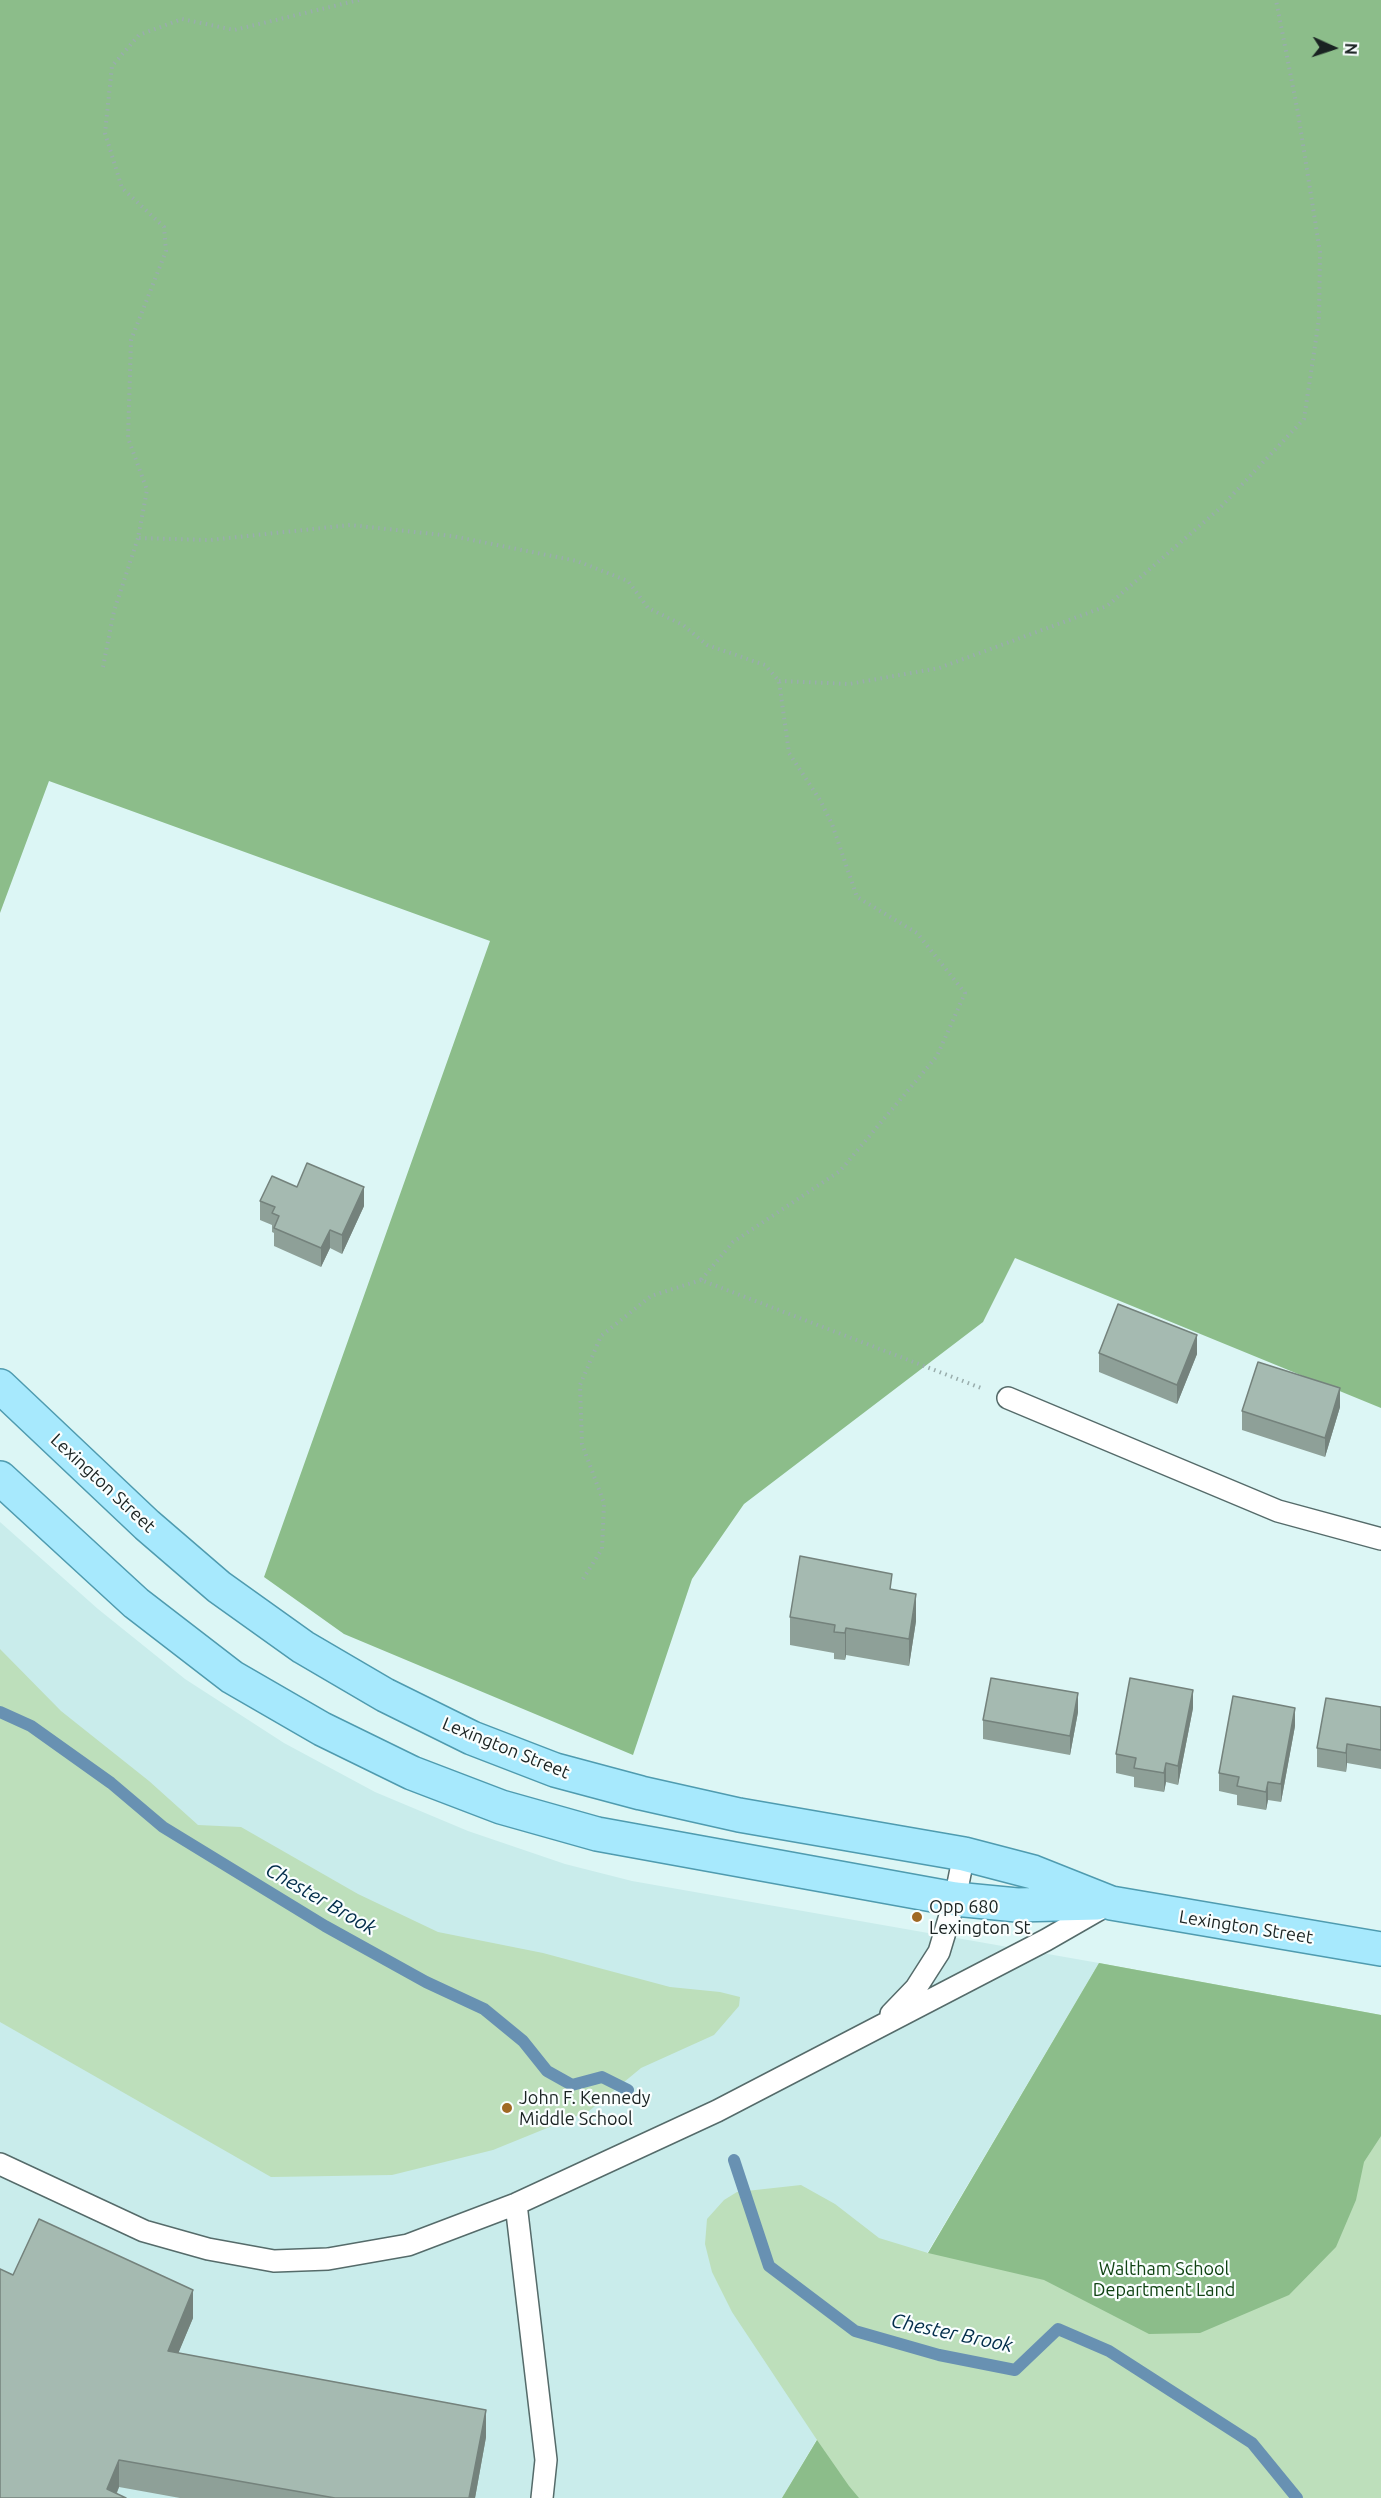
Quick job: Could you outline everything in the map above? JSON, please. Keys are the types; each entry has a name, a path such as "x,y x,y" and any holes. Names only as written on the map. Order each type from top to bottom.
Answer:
{"main road":[{"name":"Lexington Street","path":"0,1386 147,1526 219,1587 303,1647 386,1695 472,1738 555,1770 641,1793 739,1815 964,1854 1033,1872 1111,1903"},
{"name":"Lexington Street","path":"0,1478 136,1603 232,1677 321,1729 412,1773 501,1807 597,1834 955,1899 1017,1905 1111,1903 1381,1949"}],"lane":[{"path":"1008,1398 1278,1511 1381,1539"},
{"path":"881,2025 916,1988 939,1952 955,1899 964,1854"},
{"path":"0,2164 144,2231 208,2249 274,2261 328,2259 408,2245 516,2204 717,2111 1046,1940 1111,1903"},
{"path":"516,2204 546,2460 542,2498"}],"path":[{"path":"103,667 114,611 138,538 147,490 128,438 131,340 166,251 164,227 122,188 105,133 112,66 139,35 182,19 234,30 359,0"},
{"path":"779,681 849,684 939,668 1107,606 1218,510 1304,419 1319,319 1320,252 1298,113 1276,0"},
{"path":"138,538 210,540 350,525 452,536 577,561 628,580 648,609 683,625 707,645 765,665 779,681 789,753 820,800 832,824 857,897 917,933 965,993 937,1056 840,1171 733,1242 701,1280 651,1296 601,1336 580,1385 582,1444 604,1503 602,1549 583,1580"},
{"path":"701,1280 1008,1398"}],"shaded area":[{"name":"John F. Kennedy Middle School","path":"0,1522 98,1609 185,1679 284,1743 375,1792 468,1831 565,1864 632,1881 1099,1963 782,2498 0,2498"}],"green space":[{"path":"0,0 1381,0 1381,1408 1015,1258 983,1322 744,1504 692,1579 633,1755 344,1634 264,1577 490,941 49,781 0,913"},
{"path":"0,1649 61,1711 149,1781 198,1825 241,1827 358,1894 438,1932 543,1953 670,1987 720,1992 740,1997 739,2006 714,2035 641,2068 589,2111 493,2150 392,2175 271,2177 0,2022"},
{"name":"Waltham School Department Land","path":"1099,1963 1381,2015 1381,2498 782,2498 817,2440 732,2312 712,2272 705,2244 707,2219 724,2200 737,2192 801,2185 835,2204 879,2238 928,2253"},
{"path":"1099,1963 1381,2015 1381,2136 1364,2162 1356,2200 1336,2247 1289,2295 1200,2333 1149,2334 1044,2280 928,2253"},
{"path":"817,2440 849,2486 859,2498 782,2498"}],"building":[{"path":"307,1163 364,1187 342,1235 330,1230 321,1248 274,1228 279,1216 272,1213 275,1207 260,1201 272,1176 297,1187"},
{"path":"1118,1304 1197,1335 1177,1385 1099,1353"},
{"path":"1258,1362 1340,1388 1325,1438 1242,1411"},
{"path":"800,1556 892,1574 890,1589 916,1594 909,1639 846,1628 845,1633 834,1632 835,1625 790,1617"},
{"path":"991,1678 1078,1693 1070,1736 983,1720"},
{"path":"1130,1678 1193,1690 1178,1766 1166,1763 1164,1773 1134,1768 1136,1758 1116,1754"},
{"path":"1233,1696 1295,1708 1281,1784 1268,1782 1266,1792 1237,1786 1239,1777 1219,1773"},
{"path":"1326,1698 1381,1707 1381,1750 1347,1744 1346,1753 1317,1748"},
{"path":"39,2219 193,2290 168,2351 486,2410 469,2498 335,2498 119,2460 107,2489 126,2498 0,2498 0,2269 13,2275"}],"waterway":[{"name":"Chester Brook","path":"0,1712 31,1726 111,1783 163,1827 325,1926 426,1982 484,2009 523,2041 547,2071 572,2085 602,2077 628,2090"},
{"name":"Chester Brook","path":"734,2160 769,2266 855,2331 939,2355 1015,2370 1058,2329 1109,2351 1252,2443 1297,2498"}],"place":[{"name":"Opp 680 Lexington St","path":"917,1917"},
{"name":"John F. Kennedy Middle School","path":"507,2108"}]}
